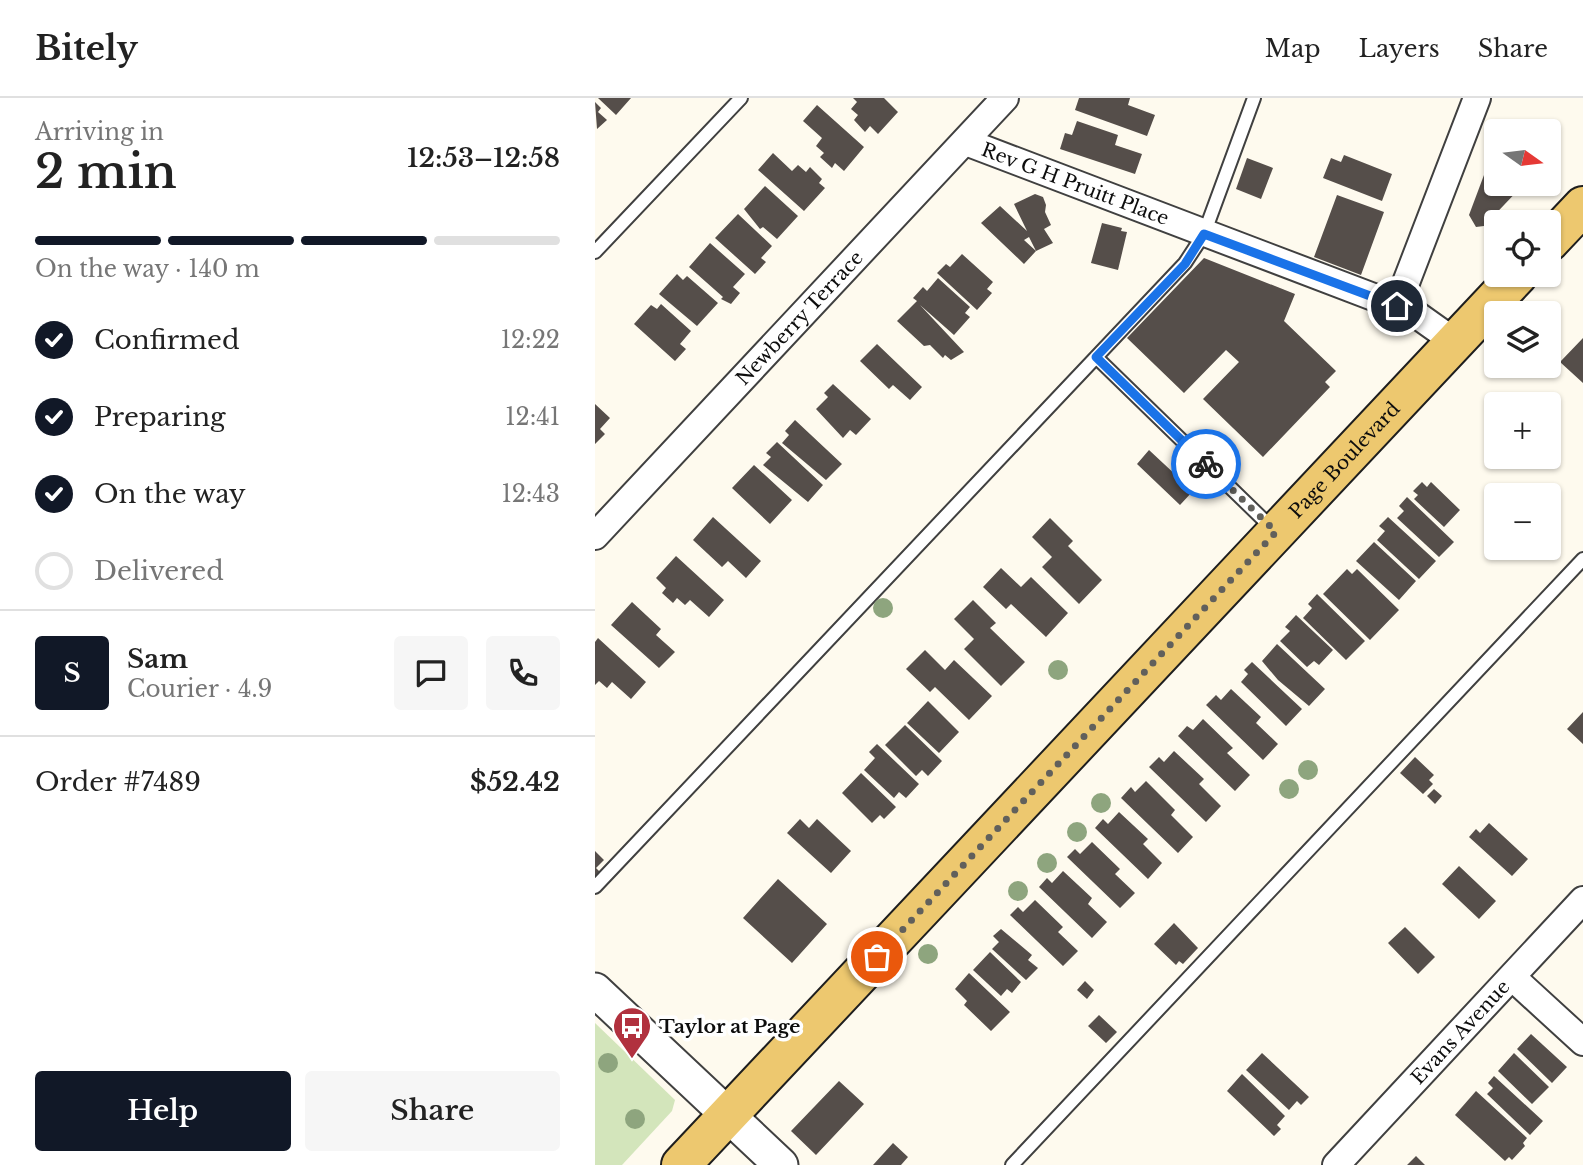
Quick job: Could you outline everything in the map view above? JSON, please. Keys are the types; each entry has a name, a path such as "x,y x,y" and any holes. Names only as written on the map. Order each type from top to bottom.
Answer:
{"main road":[{"path":"1561,229 1583,206"},
{"name":"Page Boulevard","path":"681,1165 1507,287"}],"street":[{"name":"Newberry Terrace","path":"595,536 1005,98"},
{"path":"1397,306 1477,98"},
{"name":"Rev G H Pruitt Place","path":"966,142 1397,306 1417,315 1455,342"},
{"name":"Evans Avenue","path":"1336,1165 1583,900"},
{"path":"1512,977 1583,1042"},
{"path":"595,990 781,1165"}],"lane":[{"path":"595,252 741,98"},
{"path":"595,887 1185,264 1204,234 1254,98"},
{"path":"1096,357 1276,532"},
{"path":"1012,1165 1583,559"}],"green space":[{"path":"595,1023 675,1100 672,1111 622,1165 595,1165"}],"building":[{"path":"598,98 631,98 616,115"},
{"path":"853,98 884,98 898,112 878,134 870,126 865,132 854,120 858,115 851,109 857,102"},
{"path":"1079,98 1130,98 1128,105 1155,115 1147,136 1075,110"},
{"path":"595,102 601,108 598,112 607,120 597,129"},
{"path":"817,105 864,147 844,171 835,163 832,168 820,157 824,153 816,146 822,138 803,121"},
{"path":"1077,121 1118,135 1115,145 1142,154 1135,174 1060,149 1065,133 1072,135"},
{"path":"773,153 792,171 798,165 806,172 810,167 822,179 819,183 825,188 804,211 758,170"},
{"path":"1344,155 1392,174 1382,201 1323,178 1331,158 1341,162"},
{"path":"1247,158 1273,168 1261,199 1236,189"},
{"path":"1484,175 1484,196 1513,196 1499,210 1484,210 1484,226 1476,227 1469,215"},
{"path":"765,186 798,216 777,239 763,227 760,229 744,209"},
{"path":"1035,194 1043,197 1046,205 1045,212 1051,225 1044,229 1053,243 1036,251 1024,264 981,223 1000,206 1027,231 1014,204","holes":["1029,237 1036,251 1024,240"]},
{"path":"1337,195 1384,212 1361,275 1314,257"},
{"path":"738,214 772,246 761,258 766,262 755,274 715,238"},
{"path":"1102,223 1127,232 1118,270 1091,263"},
{"path":"710,243 745,274 733,287 740,293 731,304 721,299 723,297 689,267"},
{"path":"962,254 993,282 987,289 992,293 977,310 937,273 946,264 950,267"},
{"path":"1204,258 1295,294 1284,321 1336,371 1325,382 1330,387 1263,457 1203,399 1239,362 1226,350 1184,393 1127,338"},
{"path":"677,274 683,280 687,276 718,303 697,326 659,294"},
{"path":"938,278 970,307 965,313 970,317 954,335 920,305 964,352 951,360 945,355 943,358 930,345 924,346 897,321 917,301 913,298 923,287 927,291"},
{"path":"661,304 691,331 680,344 686,349 675,361 634,324 651,305 657,309"},
{"path":"1583,338 1583,383 1561,361"},
{"path":"877,344 922,387 910,400 893,385 889,389 860,361"},
{"path":"833,384 871,419 856,435 850,430 843,438 816,409 828,397 824,393"},
{"path":"595,404 610,418 600,429 605,434 595,444"},
{"path":"795,420 842,464 826,480 782,443 789,435 785,431"},
{"path":"777,442 823,485 808,502 763,465 771,457 766,453"},
{"path":"1149,450 1193,491 1180,505 1137,464"},
{"path":"754,465 792,500 770,524 732,488"},
{"path":"1422,482 1427,487 1431,482 1460,510 1444,527 1414,499 1418,495 1413,491"},
{"path":"1407,497 1454,542 1439,557 1397,518 1404,511 1399,506"},
{"path":"713,517 761,561 746,578 728,561 722,567 693,540"},
{"path":"1388,517 1436,561 1419,579 1377,540 1385,531 1379,526"},
{"path":"1050,518 1073,541 1068,546 1102,580 1079,604 1042,567 1052,557 1032,537"},
{"path":"1374,542 1416,581 1399,600 1356,561"},
{"path":"676,556 724,600 709,617 690,600 685,605 677,598 673,603 662,593 666,588 656,578"},
{"path":"1001,568 1021,587 1031,577 1068,613 1046,637 1011,604 1006,609 983,587"},
{"path":"1347,569 1352,574 1357,569 1399,610 1370,640 1323,594"},
{"path":"1317,594 1365,641 1346,660 1303,618 1312,608 1308,604"},
{"path":"973,600 996,623 990,628 1025,662 1001,686 964,649 974,639 954,619"},
{"path":"632,602 661,629 656,635 675,652 659,668 611,625"},
{"path":"1296,615 1333,650 1319,665 1314,661 1307,667 1280,641 1290,631 1285,627"},
{"path":"598,638 646,682 631,699 612,682 607,688 599,681 595,685 595,642"},
{"path":"1277,644 1325,689 1309,706 1278,680 1262,661"},
{"path":"925,650 945,670 954,660 992,696 969,720 935,687 930,692 906,669"},
{"path":"1252,662 1302,709 1286,726 1241,682 1248,674 1244,670"},
{"path":"1231,689 1261,717 1256,723 1278,744 1263,760 1206,705 1216,695 1221,700"},
{"path":"928,701 959,732 939,753 907,723"},
{"path":"1583,712 1583,744 1567,729"},
{"path":"1203,719 1233,748 1227,753 1250,775 1235,791 1178,736 1187,726 1193,730"},
{"path":"905,725 942,761 928,776 922,770 916,776 885,745"},
{"path":"877,744 919,784 906,798 899,792 894,798 864,770 875,758 869,752"},
{"path":"1174,751 1204,779 1199,784 1221,806 1206,822 1149,767 1159,757 1164,762"},
{"path":"1415,757 1434,775 1429,780 1433,784 1423,794 1400,773"},
{"path":"861,773 896,807 884,819 880,815 872,823 842,793"},
{"path":"1146,781 1175,810 1171,815 1193,837 1178,853 1121,798 1131,787 1135,792"},
{"path":"1434,789 1442,796 1435,804 1427,796"},
{"path":"1119,812 1148,839 1143,844 1162,863 1148,879 1095,828 1103,819 1108,824"},
{"path":"800,819 809,828 817,819 851,851 831,873 787,833"},
{"path":"1489,823 1528,859 1512,876 1469,837 1476,829 1480,833"},
{"path":"1092,842 1120,869 1115,874 1135,893 1120,908 1067,857 1075,849 1080,854"},
{"path":"595,851 604,860 596,868 600,872 595,877"},
{"path":"1459,866 1496,901 1479,919 1442,884"},
{"path":"1063,871 1092,898 1088,904 1107,922 1092,938 1039,887 1047,878 1052,883"},
{"path":"778,879 827,924 792,963 743,918"},
{"path":"1035,900 1063,927 1058,932 1078,951 1063,966 1010,915 1018,907 1023,912"},
{"path":"1174,923 1198,948 1183,964 1179,961 1176,965 1154,944"},
{"path":"1405,927 1435,957 1418,974 1388,943"},
{"path":"1001,929 1032,955 1028,960 1038,968 1026,980 992,949 999,942 993,936"},
{"path":"990,952 1021,982 1012,993 1007,989 1001,996 973,970"},
{"path":"969,973 1010,1012 991,1031 964,1005 967,1001 955,989"},
{"path":"1085,981 1094,990 1087,999 1077,990"},
{"path":"1099,1015 1117,1032 1106,1043 1088,1026"},
{"path":"1531,1034 1567,1067 1552,1083 1517,1049"},
{"path":"1262,1053 1309,1097 1301,1105 1297,1101 1289,1110 1246,1070"},
{"path":"1514,1053 1549,1087 1532,1104 1498,1071"},
{"path":"1242,1074 1285,1116 1277,1125 1281,1129 1274,1136 1227,1091"},
{"path":"1494,1076 1543,1121 1530,1135 1487,1094 1493,1088 1488,1083"},
{"path":"839,1081 864,1104 816,1155 791,1131"},
{"path":"1476,1091 1527,1138 1523,1143 1525,1146 1512,1160 1509,1157 1505,1161 1455,1115"},
{"path":"893,1143 908,1157 901,1165 873,1165"},
{"path":"1416,1156 1425,1165 1407,1165"}],"way so far":[{"path":"877,957 1276,532 1206,464"}],"place":[{"name":"Taylor at Page","path":"632,1060"}],"route":[{"path":"1206,464 1096,357 1185,264 1204,234 1397,306"}]}
